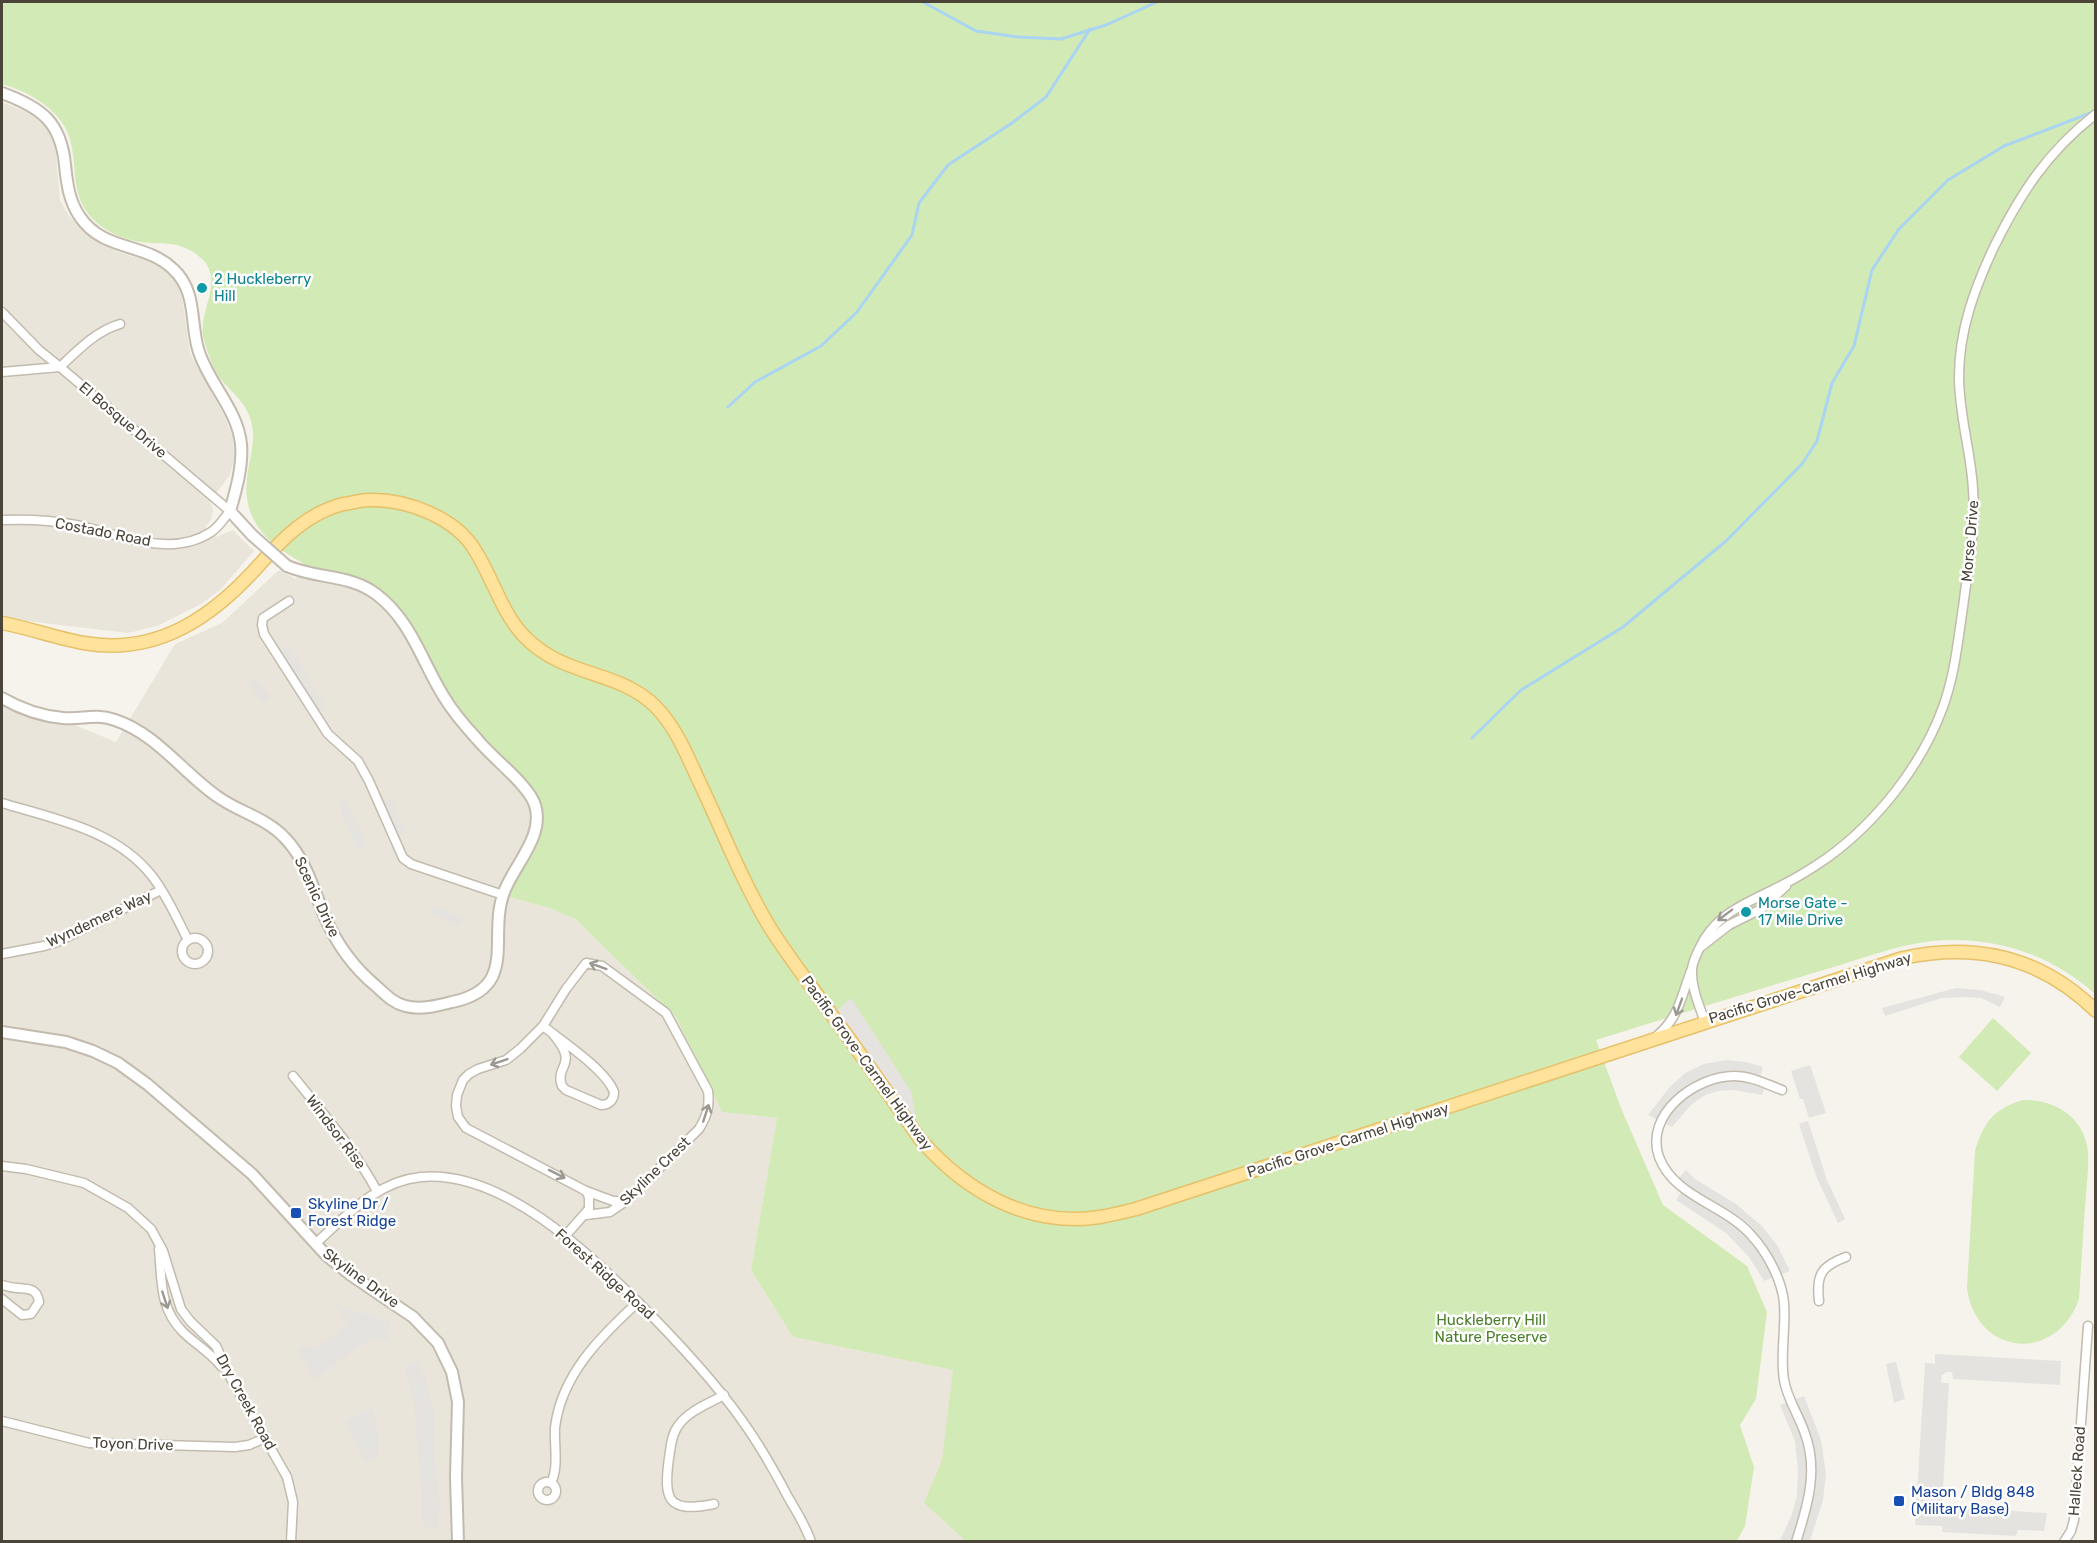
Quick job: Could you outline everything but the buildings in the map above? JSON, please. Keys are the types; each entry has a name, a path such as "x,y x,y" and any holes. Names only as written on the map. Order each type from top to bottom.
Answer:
{"main road":[{"name":"Pacific Grove-Carmel Highway","path":"2,623 85,643 119,644 155,639 189,625 221,603 292,530 321,512 339,505 376,500 430,513 446,521 474,548 510,619 536,648 554,660 573,668 623,683 639,692 656,707 680,741 768,924 920,1139 945,1166 984,1196 1034,1213 1070,1218 1098,1217 1136,1209 1434,1113 1654,1038 1903,958 1930,952 1954,950 1983,953 2031,967 2052,977 2096,1011"}],"street":[{"path":"2,93 33,106 44,114 56,129 64,149 70,197 75,209 89,228 108,241 163,260 181,277 187,287 198,350 208,374 230,410 239,435 241,446 239,470 230,511"},
{"name":"Morse Drive","path":"1705,1022 1693,986 1692,968 1709,930 1725,915 1742,904 1796,878 1848,841 1883,806 1917,760 1943,707 1956,657 1974,521 1972,471 1959,379 1965,324 1978,283 2008,217 2024,190 2064,140 2096,114"},
{"name":"El Bosque Drive","path":"2,312 39,350 230,511"},
{"path":"2,372 60,367 93,338 110,327 120,324"},
{"name":"Costado Road","path":"2,520 39,520 74,525 134,540 163,543 200,538 213,531 230,511"},
{"name":"Scenic Drive","path":"2,698 24,710 48,716 101,717 136,728 220,799 276,829 298,854 329,926 344,951 394,1002 420,1008 441,1005 468,999 485,987 496,965 503,895 535,834 537,816 530,796 455,713 444,698 406,628 389,605 375,593 358,584 335,576 299,571 287,566 252,535 230,511"},
{"path":"289,601 263,618 262,630 328,734 358,760 403,858 411,864 503,895"},
{"path":"2,803 104,837 119,845 141,864 161,890 188,940"},
{"name":"Morse Drive","path":"1699,948 1730,926 1761,909 1796,878"},
{"name":"Wyndemere Way","path":"2,954 57,942 161,890"},
{"name":"Skyline Crest","path":"586,1191 466,1128 458,1117 457,1095 463,1080 469,1074 513,1056 543,1026 580,968 586,963 602,966 666,1013 708,1090 706,1119 699,1129 626,1202 610,1212 586,1215"},
{"path":"1654,1038 1669,1024 1678,1011 1692,968"},
{"path":"543,1026 552,1033 607,1080 614,1092 611,1101 601,1106 562,1086 561,1076 567,1058 563,1046 552,1033"},
{"name":"Skyline Drive","path":"2,1032 66,1042 118,1062 252,1174 315,1244 351,1275 413,1317 438,1343 452,1372 458,1402 456,1477 458,1542"},
{"name":"Windsor Rise","path":"293,1076 337,1130 377,1191"},
{"path":"1782,1090 1746,1077 1721,1077 1707,1080 1693,1088 1670,1108 1659,1126 1656,1144 1659,1157 1676,1181 1736,1220 1750,1233 1767,1257 1781,1289 1784,1302 1784,1380 1805,1432 1811,1458 1811,1489 1796,1542"},
{"name":"Dry Creek Road","path":"2,1166 74,1179 100,1190 141,1218 151,1229 163,1251 181,1309 216,1346 229,1375 290,1485 293,1502 291,1542"},
{"name":"Forest Ridge Road","path":"315,1244 377,1191 400,1181 421,1177 461,1180 516,1203 566,1235 638,1302 684,1349 724,1395 766,1457 811,1542"},
{"path":"586,1191 613,1201 626,1202"},
{"path":"566,1235 586,1215 590,1203 586,1191"},
{"path":"1819,1301 1818,1284 1823,1270 1828,1265 1846,1257"},
{"path":"2,1285 29,1288 36,1294 39,1302 32,1314 22,1315 2,1299"},
{"path":"551,1483 554,1473 557,1417 575,1371 598,1342 638,1302"},
{"name":"Halleck Road","path":"2064,1542 2071,1531 2074,1520 2088,1326"},
{"path":"714,1504 691,1508 675,1503 667,1492 666,1476 672,1440 677,1427 688,1416 724,1395"},
{"name":"Toyon Drive","path":"2,1421 89,1443 234,1447 249,1446 265,1438"}],"shaded area":[{"path":"2,102 27,112 44,123 55,144 60,200 69,216 83,231 102,245 155,263 170,274 181,290 190,353 224,415 232,436 235,456 230,475 210,501 213,510 211,520 205,527 217,537 233,530 254,551 220,590 201,604 157,626 128,633 2,618"},
{"path":"279,570 296,579 299,571 311,573 380,597 523,787 537,816 503,895 552,909 575,919 676,1017 722,1112 777,1118 751,1270 793,1337 953,1370 982,1541 2,1541 2,695 116,742 175,644 222,623"},
{"path":"289,646 325,706 318,711 280,651"},
{"path":"256,677 270,697 263,703 248,683"},
{"path":"391,799 405,831 398,835 383,802"},
{"path":"345,800 367,845 357,850 338,803"},
{"path":"433,905 463,918 458,925 430,913"},
{"path":"1956,988 1981,990 2005,997 2000,1007 1981,998 1963,997 1942,998 1885,1016 1882,1008"},
{"path":"851,998 911,1091 920,1139 832,1015"},
{"path":"1726,1060 1763,1067 1759,1081 1766,1084 1762,1095 1734,1090 1705,1095 1691,1105 1672,1127 1648,1115 1669,1088 1685,1073 1704,1064"},
{"path":"1810,1065 1826,1113 1809,1118 1791,1071"},
{"path":"1808,1121 1827,1180 1845,1219 1838,1223 1816,1176 1799,1124"},
{"path":"1686,1170 1695,1179 1736,1204 1762,1226 1777,1245 1790,1271 1764,1281 1749,1257 1726,1233 1676,1200 1684,1188 1676,1181"},
{"path":"336,1305 390,1322 388,1341 370,1339 314,1379 298,1350 309,1345 314,1351 348,1323"},
{"path":"1935,1354 2061,1361 2060,1385 1953,1379 1952,1372 1942,1375 1941,1381 1949,1383 1942,1507 2047,1513 2044,1531 2018,1530 2016,1536 1942,1532 1942,1526 1915,1525 1925,1363 1935,1364"},
{"path":"417,1361 425,1377 435,1419 434,1454 441,1509 438,1514 439,1527 425,1529 421,1516 414,1402 405,1367"},
{"path":"1896,1362 1905,1399 1894,1403 1886,1364"},
{"path":"1804,1396 1821,1440 1826,1474 1823,1500 1810,1541 1780,1541 1792,1514 1797,1495 1798,1471 1795,1441 1780,1405"},
{"path":"373,1409 379,1440 377,1456 365,1462 344,1420"}],"green space":[{"name":"Huckleberry Hill Nature Preserve","path":"2,2 2095,2 2095,994 2064,971 2030,954 1974,941 1938,940 1890,950 1596,1040 1621,1108 1663,1205 1747,1266 1767,1312 1756,1399 1740,1425 1754,1467 1745,1526 1737,1541 967,1542 924,1503 942,1460 953,1370 793,1337 751,1270 777,1118 722,1112 676,1017 575,919 552,909 503,895 528,847 535,805 478,740 418,647 369,589 299,571 303,563 279,548 260,530 249,507 247,494 253,438 251,421 242,403 217,373 203,336 211,282 207,264 187,248 127,239 107,230 90,216 77,190 71,143 61,121 44,104 24,92 2,84"},
{"path":"1993,1018 2031,1053 1997,1091 1959,1057"},
{"path":"2023,1100 2046,1103 2066,1112 2074,1120 2086,1140 2088,1166 2079,1299 2068,1320 2053,1334 2036,1342 2018,1343 2000,1339 1985,1328 1973,1311 1967,1288 1975,1151 1982,1132 1991,1118 2004,1108"}],"waterway":[{"path":"923,2 976,31 1018,37 1061,39 1106,25 1157,2"},
{"path":"728,407 755,382 821,346 857,312 912,235 919,203 948,165 1012,123 1046,97 1090,29"},
{"path":"1472,738 1521,690 1623,627 1726,541 1802,464 1817,441 1832,383 1854,346 1872,270 1899,229 1948,180 2004,146 2093,112"}],"place":[{"name":"2 Huckleberry Hill","path":"202,288"},
{"name":"Morse Gate - 17 Mile Drive","path":"1746,912"},
{"name":"Skyline Dr / Forest Ridge","path":"296,1213"},
{"name":"Mason / Bldg 848 (Military Base)","path":"1899,1501"}]}
